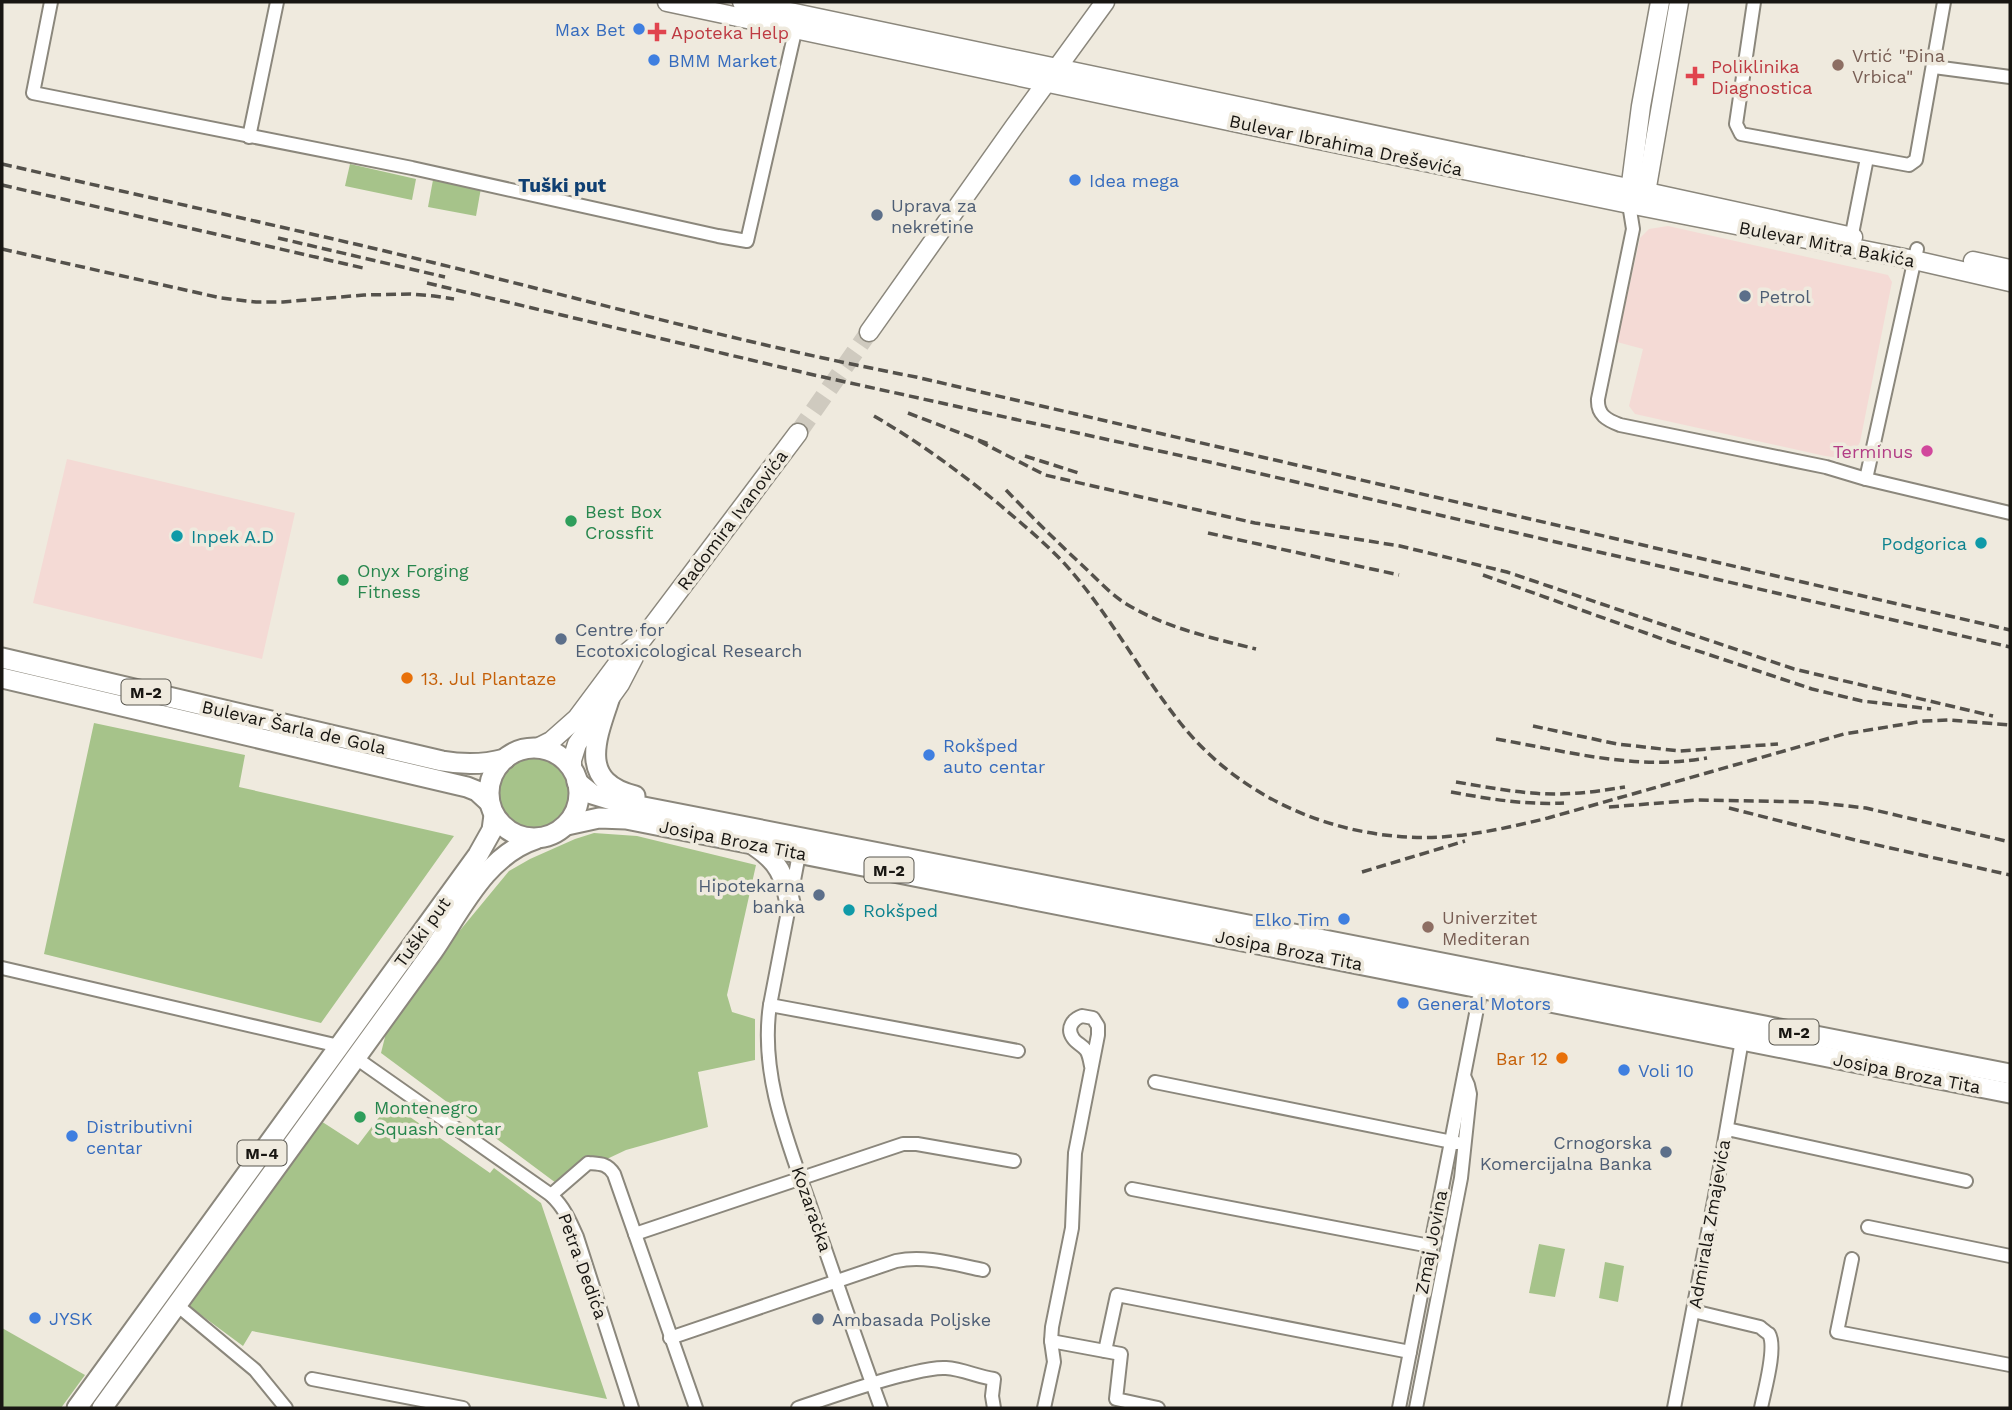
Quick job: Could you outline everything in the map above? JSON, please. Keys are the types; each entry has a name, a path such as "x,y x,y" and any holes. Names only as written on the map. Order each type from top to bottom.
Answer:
{"main road":[{"name":"Bulevar Šarla de Gola","path":"2,658 470,788 483,795 491,808"},
{"name":"Bulevar Šarla de Gola","path":"2,678 451,763 482,764 505,759"},
{"path":"609,700 594,755 600,774 617,790 663,805 674,813"},
{"name":"M-2","path":"505,759 514,752 537,748 561,757 575,775"},
{"path":"491,808 491,778 505,759"},
{"path":"566,825 578,804 579,793 575,775"},
{"name":"Josipa Broza Tita","path":"575,775 592,794 801,845 1483,980 2010,1074"},
{"name":"M-2","path":"491,808 498,822 512,833 528,839 548,837 566,825"},
{"name":"Tuški put","path":"339,1046 478,855 492,830 491,808"},
{"name":"Josipa Broza Tita","path":"566,825 599,818 626,819 751,843 801,845"},
{"name":"Tuški put","path":"356,1058 488,872 516,847 537,839"},
{"path":"751,843 776,863 790,903"},
{"name":"Josipa Broza Tita","path":"1483,980 1742,1040 2010,1093"},
{"name":"M-4","path":"77,1408 339,1046"},
{"name":"M-4","path":"102,1408 356,1058"}],"street":[{"path":"51,2 33,93 412,169 747,241 797,21"},
{"path":"248,137 277,2"},
{"path":"667,2 797,21"},
{"path":"742,2 797,21"},
{"path":"869,332 1105,2"},
{"path":"1660,2 1641,106 1637,198 1640,218 1633,229 1598,399 1601,415 1620,425 1826,467 2010,513"},
{"path":"1637,198 1679,2"},
{"path":"1754,2 1736,124 1741,134 1909,165 1916,160 1944,2"},
{"name":"Bulevar Ibrahima Dreševića","path":"797,21 1637,198"},
{"path":"1934,67 2010,77"},
{"path":"1850,242 1867,158"},
{"name":"Bulevar Mitra Bakića","path":"1637,198 1915,255 2010,269"},
{"path":"1866,479 1915,255"},
{"name":"Bulevar Mitra Bakića","path":"1915,255 2010,282"},
{"name":"Radomira Ivanovića","path":"641,641 798,433"},
{"path":"575,775 572,760 578,744 609,700 631,664 641,641"},
{"path":"537,748 551,741 577,718 624,655 641,641"},
{"name":"Kozaračka","path":"801,845 767,1021 768,1066 774,1094 801,1178 881,1408"},
{"path":"2,968 339,1046"},
{"name":"Zmaj Jovina","path":"1399,1408 1483,980"},
{"path":"770,1005 1018,1051"},
{"name":"Admirala Zmajevića","path":"1674,1408 1742,1040"},
{"name":"Petra Dedića","path":"356,1058 551,1195 565,1211 577,1237 632,1408"},
{"path":"1044,1408 1054,1362 1052,1327 1072,1228 1075,1153 1091,1066"},
{"name":"Zmaj Jovina","path":"1416,1408 1461,1178 1470,1094 1464,1076"},
{"path":"1155,1082 1465,1144"},
{"path":"1727,1129 1966,1181"},
{"path":"635,1234 911,1144 1014,1161"},
{"path":"551,1195 588,1163 604,1164 614,1174 696,1408"},
{"path":"1132,1189 1430,1247"},
{"path":"1868,1227 2010,1256"},
{"path":"670,1338 896,1261 927,1259 983,1270"},
{"path":"1852,1259 1837,1332 2010,1365"},
{"path":"1105,1351 1117,1295 1410,1352"},
{"path":"177,1305 255,1370 286,1408"},
{"path":"1693,1311 1760,1327 1769,1334 1771,1355 1761,1408"},
{"path":"1051,1341 1121,1354 1116,1399 1158,1408"},
{"path":"798,1408 872,1383 936,1368 973,1373 994,1380 994,1408"},
{"path":"312,1378 463,1408"}],"shaded area":[{"path":"1668,226 1888,275 1892,282 1860,442 1851,459 1825,456 1635,414 1629,406 1643,349 1617,342 1640,238 1649,229"},
{"path":"67,459 295,513 262,659 33,603"}],"green space":[{"path":"350,164 416,179 412,200 345,186"},
{"path":"433,180 481,188 476,216 428,207"},
{"path":"94,723 245,755 239,787 454,836 321,1023 44,954"},
{"path":"533,757 553,763 563,773 569,793 563,813 553,823 533,829 513,823 503,813 497,793 503,773 513,763"},
{"path":"594,833 637,836 756,865 727,995 732,1012 755,1019 755,1060 698,1072 708,1127 626,1150 556,1183 381,1053 388,1025 438,957 509,871 530,859"},
{"path":"390,1103 490,1173 494,1168 541,1203 607,1399 252,1331 243,1346 182,1301 310,1114 358,1145"},
{"path":"1539,1244 1565,1249 1555,1297 1529,1293"},
{"path":"1605,1262 1624,1266 1618,1302 1599,1298"},
{"path":"2,1328 85,1375 61,1408 2,1408"}],"tunnel":[{"path":"798,433 869,332"}],"railway":[{"path":"2,164 385,251 782,349 916,377 2010,630"},
{"path":"2,185 363,268"},
{"path":"278,238 445,277"},
{"path":"2,249 221,298 256,302 411,294 454,299"},
{"path":"427,283 814,375 1214,463 2010,647"},
{"path":"908,413 989,444"},
{"path":"874,416 970,481 1055,554 1094,600 1178,720 1224,768 1280,803 1341,827 1407,837 1478,833 1548,818 1844,734 1924,721 1950,720 2010,725"},
{"path":"979,441 1045,475 1255,523 1400,546 1507,572 1794,669 1993,716"},
{"path":"1025,456 1082,474"},
{"path":"1006,490 1104,587 1128,605 1174,626 1256,649"},
{"path":"1208,533 1399,575"},
{"path":"1483,575 1812,689 1862,701 1931,709"},
{"path":"1533,726 1617,744 1680,751 1778,744"},
{"path":"1496,739 1627,761 1707,758"},
{"path":"1456,782 1544,794 1625,787"},
{"path":"1451,792 1507,801 1564,803"},
{"path":"1609,807 1698,800 1811,802 1866,808 2010,842"},
{"path":"1729,808 2010,875"},
{"path":"1362,872 1465,841"}],"place":[{"name":"Max Bet","path":"639,29"},
{"name":"Apoteka Help","path":"657,32"},
{"name":"BMM Market","path":"654,60"},
{"name":"Vrtić \"Đina Vrbica\"","path":"1838,65"},
{"name":"Poliklinika Diagnostica","path":"1695,76"},
{"name":"Idea mega","path":"1075,180"},
{"name":"Uprava za nekretine","path":"877,215"},
{"name":"Petrol","path":"1745,296"},
{"name":"Terminus","path":"1927,451"},
{"name":"Best Box Crossfit","path":"571,521"},
{"name":"Inpek A.D","path":"177,536"},
{"name":"Podgorica","path":"1981,543"},
{"name":"Onyx Forging Fitness","path":"343,580"},
{"name":"Centre for Ecotoxicological Research","path":"561,639"},
{"name":"13. Jul Plantaze","path":"407,678"},
{"name":"Rokšped auto centar","path":"929,755"},
{"name":"Hipotekarna banka","path":"819,895"},
{"name":"Rokšped","path":"849,910"},
{"name":"Elko Tim","path":"1344,919"},
{"name":"Univerzitet Mediteran","path":"1428,927"},
{"name":"General Motors","path":"1403,1003"},
{"name":"Bar 12","path":"1562,1058"},
{"name":"Voli 10","path":"1624,1070"},
{"name":"Montenegro Squash centar","path":"360,1117"},
{"name":"Distributivni centar","path":"72,1136"},
{"name":"Crnogorska Komercijalna Banka","path":"1666,1152"},
{"name":"JYSK","path":"35,1318"},
{"name":"Ambasada Poljske","path":"818,1319"}],"district":[{"name":"Tuški put","path":"562,185"}]}
